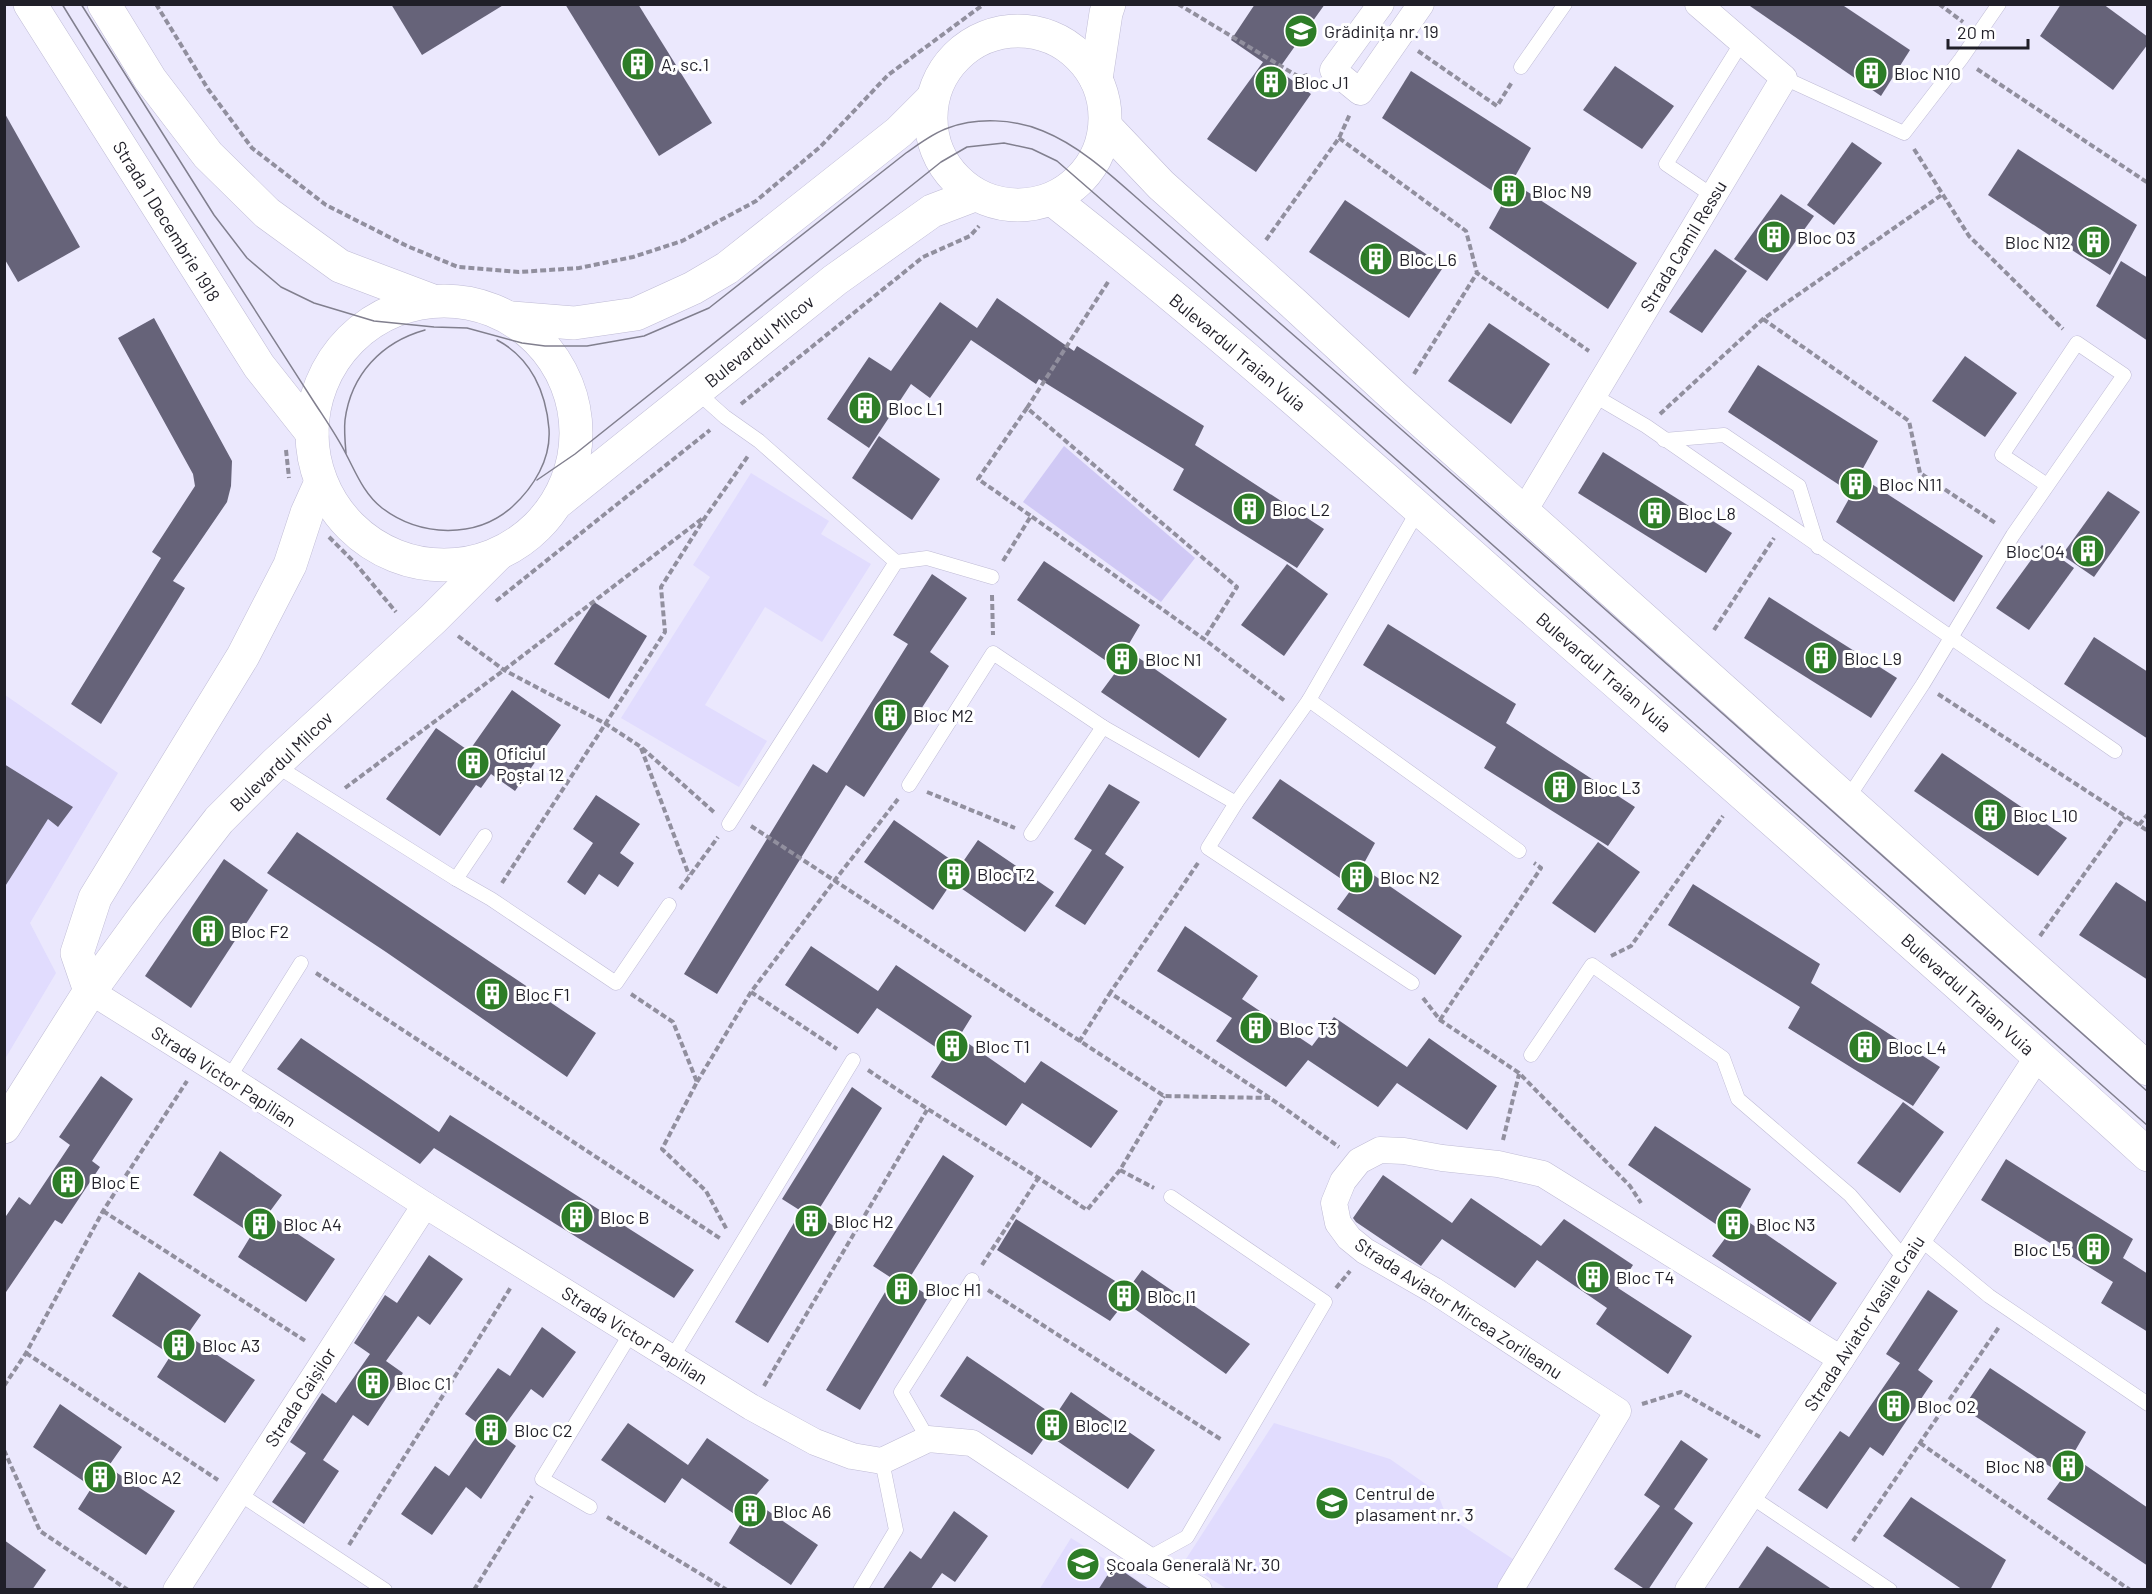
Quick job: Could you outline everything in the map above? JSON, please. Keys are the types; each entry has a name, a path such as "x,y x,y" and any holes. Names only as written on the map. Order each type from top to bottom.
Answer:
{"main road":[{"name":"Strada 1 Decembrie 1918","path":"30,4 259,366 299,438"},
{"path":"104,4 150,79 208,155 267,213 340,266 430,300 512,318 574,323 636,314 693,288 727,268 890,139 932,100"},
{"path":"990,19 1055,38 1079,55 1096,79 1105,108 1106,127 1101,147 1094,162 1079,181 1052,199 1025,206 986,199 950,175 941,162 932,136 930,118 932,100 940,77 955,57 974,42 990,19 1018,4"},
{"path":"1096,79 1109,4"},
{"path":"1106,127 1161,185 1250,263 1398,400 2148,1069"},
{"name":"Bulevardul Milcov","path":"556,504 835,280 932,211 986,199"},
{"name":"Bulevardul Traian Vuia","path":"1052,199 1125,256 1273,380 2148,1155"},
{"path":"430,300 401,307 374,321 347,343 327,371 299,438 314,457 321,482 335,509 355,532 380,549 408,561 438,566 469,563 498,554 528,535 556,504 572,467 576,425 572,396 561,370 545,346 512,318"},
{"path":"90,991 77,952 95,898 243,656 290,566 307,513 321,482"},
{"name":"Bulevardul Milcov","path":"4,1127 90,991 219,820 275,764 498,554"}],"street":[{"path":"1381,4 1333,70 1360,92 1422,4"},
{"path":"1698,4 1784,78"},
{"name":"Strada Camil Ressu","path":"1524,511 1784,78"},
{"name":"Strada Victor Papilian","path":"90,991 425,1205 751,1407 815,1442 852,1456 882,1461"},
{"name":"Strada Aviator Vasile Craiu","path":"1688,1590 2038,1056"},
{"path":"1359,1161 1380,1150 1404,1150 1442,1158 1498,1164 1543,1174 1841,1359"},
{"name":"Strada Aviator Mircea Zorileanu","path":"1359,1161 1343,1181 1334,1203 1338,1223 1349,1238 1365,1251 1433,1290 1618,1411"},
{"name":"Strada Caișilor","path":"176,1590 425,1205"},
{"path":"1510,1590 1618,1411"},
{"path":"882,1461 928,1439 972,1443 1147,1559 1199,1590"}],"lane":[{"path":"1521,67 1565,4"},
{"path":"1784,78 1904,133 1961,59 1999,4"},
{"path":"1713,196 1666,164 1742,42"},
{"path":"1846,801 1923,684 2013,535 2124,375 2077,343 2002,455 2047,485"},
{"path":"696,392 725,417 759,441 896,562 927,558 992,577"},
{"path":"1593,395 1646,426 2115,751"},
{"path":"1664,440 1724,435 1799,486 1818,547"},
{"path":"1412,983 1208,848 1236,803 1300,713 1419,509"},
{"path":"732,820 896,562"},
{"path":"909,785 993,653 1103,727 1236,803"},
{"path":"1308,700 1519,851"},
{"path":"1031,834 1103,727"},
{"path":"275,764 491,899 616,983 669,905"},
{"path":"456,879 485,836"},
{"path":"229,1078 301,963"},
{"path":"1531,1055 1592,965 1724,1058 1738,1099 1850,1195 1906,1260"},
{"path":"672,1359 853,1060"},
{"path":"1147,1559 1187,1537 1325,1302 1171,1197"},
{"path":"1920,1239 1989,1296 2148,1404"},
{"path":"928,1439 901,1392 972,1280"},
{"path":"590,1507 542,1479 630,1333"},
{"path":"860,1590 896,1530 882,1461"},
{"path":"238,1493 384,1590"},
{"path":"1749,1496 1890,1590"}],"path":[{"path":"156,4 208,89 252,148 326,206 407,246 458,267 519,272 579,268 633,257 682,241 756,201 820,147 888,75 990,19"},
{"path":"1178,4 1299,77 1333,70"},
{"path":"1940,4 1979,34"},
{"path":"1398,37 1497,106 1521,67"},
{"path":"1961,59 2148,183"},
{"path":"1250,263 1339,138 1360,92"},
{"path":"1904,133 1969,236 2077,343"},
{"path":"1339,138 1466,231 1477,273 1610,366"},
{"path":"1646,426 1763,319 1943,194"},
{"path":"491,605 923,257 970,236 986,199"},
{"path":"1125,256 978,479 1204,639 1300,713"},
{"path":"1398,400 1477,273"},
{"path":"1763,319 1909,421 1920,473 2013,535"},
{"path":"1026,408 1237,587 1204,639"},
{"path":"299,438 290,490 307,513 355,563 415,634"},
{"path":"491,899 665,632 661,587 706,516 759,441"},
{"path":"330,798 504,670 706,516"},
{"path":"993,653 992,577 1030,516"},
{"path":"1714,630 1784,523"},
{"path":"464,627 455,634 504,670 606,724 641,747 732,820 834,880 1164,1096 1270,1098"},
{"path":"1923,684 2148,831"},
{"path":"641,747 689,874"},
{"path":"737,1249 706,1191 662,1149 697,1082 752,992 834,880 909,785 1031,834"},
{"path":"1592,965 1631,946 1740,792"},
{"path":"2139,825 2148,814"},
{"path":"2024,960 2125,817"},
{"path":"669,905 689,874 732,820"},
{"path":"1079,1042 1208,848"},
{"path":"1440,1020 1541,868 1519,851"},
{"path":"301,963 737,1249"},
{"path":"616,983 674,1022 697,1082"},
{"path":"1412,983 1440,1020 1519,1074 1630,1186 1642,1205"},
{"path":"752,992 927,1110 1039,1177 1087,1210 1120,1170 1164,1096"},
{"path":"1110,993 1270,1098 1359,1161"},
{"path":"1498,1164 1519,1074 1531,1055"},
{"path":"4,1386 26,1353 103,1211 201,1060"},
{"path":"751,1407 927,1110"},
{"path":"1120,1170 1171,1197"},
{"path":"1039,1177 972,1280 1238,1450"},
{"path":"103,1211 327,1356"},
{"path":"1325,1302 1365,1251"},
{"path":"339,1560 524,1266"},
{"path":"1843,1557 2011,1309"},
{"path":"26,1353 238,1493"},
{"path":"1618,1411 1681,1392 1781,1449"},
{"path":"1920,1443 2130,1590"},
{"path":"4,1450 40,1531 128,1590"},
{"path":"474,1590 542,1479"},
{"path":"590,1507 727,1590"}],"shaded area":[{"path":"1064,446 1195,558 1161,602 1023,502"},
{"path":"751,473 829,521 821,534 871,564 822,642 765,607 705,705 767,741 739,787 621,718 710,577 693,565"},
{"path":"5,695 118,773 30,923 56,973 5,1059"},
{"name":"Centrul de plasament nr. 3","path":"1274,1423 1390,1459 1437,1492 1446,1515 1516,1561 1499,1590 1227,1589 1184,1562"},
{"name":"Școala Generală Nr. 30","path":"1071,1538 1152,1589 1039,1590"}],"building":[{"path":"391,4 505,4 422,55"},
{"name":"A, sc.1","path":"565,4 638,4 712,123 659,156"},
{"name":"Bloc J1","path":"1255,4 1325,4 1278,70 1311,94 1256,172 1207,139 1263,62 1231,40"},
{"name":"Bloc N10","path":"1747,4 1841,4 1910,50 1881,96"},
{"path":"2061,4 2103,4 2148,37 2148,44 2113,90 2040,36"},
{"path":"1615,66 1674,106 1642,149 1583,110"},
{"path":"1411,71 1531,148 1503,198 1382,118"},
{"path":"4,112 80,247 18,282 4,258"},
{"path":"1852,142 1882,163 1834,225 1807,205"},
{"name":"Bloc N12","path":"2018,149 2137,225 2110,275 1988,195"},
{"path":"1514,183 1637,263 1608,309 1489,228"},
{"path":"1781,194 1814,216 1767,281 1734,259"},
{"name":"Bloc L6","path":"1345,200 1444,266 1409,318 1309,252"},
{"path":"1715,249 1747,271 1702,333 1669,312"},
{"path":"2121,261 2148,278 2148,341 2096,306"},
{"path":"997,298 1074,351 1077,346 1204,426 1195,445 1324,529 1297,568 1173,490 1184,469 1039,379 1036,384 971,340 930,398 911,384 869,448 827,419 869,357 891,371 940,302 977,328"},
{"path":"154,318 232,461 231,486 227,502 173,581 185,588 101,724 71,704 161,558 152,552 195,486 193,474 118,338"},
{"path":"1489,323 1550,364 1511,424 1448,381"},
{"path":"1965,356 2017,393 1985,437 1932,401"},
{"path":"1758,365 1878,441 1850,492 1728,412"},
{"path":"879,436 940,479 912,520 852,478"},
{"name":"Bloc L8","path":"1603,452 1732,533 1706,573 1578,493"},
{"path":"1861,477 1983,556 1954,602 1836,522"},
{"path":"2108,491 2140,512 2094,577 2062,555"},
{"path":"2042,545 2074,568 2029,630 1996,608"},
{"name":"Bloc N1","path":"1044,561 1140,625 1126,649 1227,719 1199,758 1101,692 1118,669 1017,600"},
{"path":"1287,564 1328,594 1284,656 1241,625"},
{"name":"Bloc M2","path":"932,574 967,598 930,652 949,666 864,797 846,785 717,994 684,974 813,764 827,773 908,644 893,635"},
{"name":"Bloc L9","path":"1769,597 1897,678 1871,718 1744,638"},
{"path":"594,602 647,636 609,699 554,664"},
{"name":"Bloc L3","path":"1388,624 1516,704 1506,723 1635,807 1608,846 1484,768 1496,747 1363,665"},
{"path":"2094,637 2148,672 2148,739 2064,684"},
{"name":"Oficiul Poștal 12","path":"512,690 561,725 515,791 491,774 481,788 476,785 440,836 386,799 436,728 469,751"},
{"name":"Bloc L10","path":"1942,753 2067,838 2038,876 1914,791"},
{"path":"4,764 73,807 58,827 48,819 4,888"},
{"name":"Bloc N2","path":"1280,779 1375,843 1362,867 1462,936 1435,975 1337,909 1353,887 1252,818"},
{"path":"1109,784 1140,802 1105,854 1124,867 1085,925 1055,906 1092,850 1074,839"},
{"path":"596,795 640,824 620,853 634,863 618,887 599,874 585,895 567,882 593,843 573,829"},
{"name":"Bloc T2","path":"894,820 960,866 978,840 1054,892 1025,932 952,882 933,910 864,862"},
{"path":"297,832 596,1033 567,1077 267,873"},
{"path":"1598,842 1640,872 1595,933 1552,903"},
{"path":"224,859 268,890 191,1008 145,976"},
{"path":"2116,882 2148,903 2148,980 2079,935"},
{"name":"Bloc L4","path":"1693,884 1820,964 1811,983 1940,1067 1913,1106 1788,1028 1800,1007 1668,925"},
{"name":"Bloc T3","path":"1185,926 1258,976 1242,999 1312,1046 1334,1017 1407,1067 1429,1038 1497,1086 1467,1130 1397,1083 1378,1107 1308,1060 1286,1087 1216,1041 1232,1018 1157,971"},
{"name":"Bloc T1","path":"811,946 878,991 896,965 972,1016 959,1037 1025,1083 1041,1061 1118,1111 1091,1148 1022,1103 1006,1126 931,1077 946,1054 877,1008 858,1034 785,985"},
{"name":"Bloc B","path":"301,1038 439,1132 450,1115 694,1270 674,1298 434,1148 420,1164 277,1069"},
{"name":"Bloc E","path":"101,1076 133,1099 92,1161 100,1167 62,1224 55,1220 4,1295 4,1219 19,1197 30,1205 70,1145 59,1137"},
{"name":"Bloc H2","path":"852,1087 882,1108 816,1214 838,1229 768,1343 735,1322 801,1211 782,1199"},
{"path":"1903,1102 1944,1132 1900,1193 1857,1163"},
{"name":"Bloc N3","path":"1655,1126 1751,1189 1737,1214 1837,1283 1810,1322 1712,1256 1729,1233 1628,1165"},
{"name":"Bloc A4","path":"220,1151 282,1195 268,1214 335,1259 306,1302 238,1257 252,1234 193,1195"},
{"name":"Bloc H1","path":"943,1155 974,1176 907,1282 929,1296 860,1410 826,1390 893,1279 873,1266"},
{"name":"Bloc L5","path":"2006,1159 2133,1239 2123,1258 2148,1274 2148,1332 2101,1303 2113,1282 1981,1200"},
{"name":"Bloc T4","path":"1383,1175 1452,1223 1471,1198 1541,1246 1564,1219 1633,1265 1618,1288 1692,1336 1668,1374 1596,1324 1607,1308 1537,1260 1515,1288 1442,1239 1421,1266 1353,1218"},
{"name":"Bloc I1","path":"1016,1219 1128,1289 1142,1270 1250,1344 1226,1374 1125,1302 1110,1321 997,1250"},
{"name":"Bloc C1","path":"429,1255 463,1279 430,1325 418,1316 386,1361 403,1373 368,1426 353,1415 323,1460 339,1471 304,1524 272,1502 306,1453 290,1442 322,1393 336,1403 370,1354 354,1343 385,1295 397,1303"},
{"name":"Bloc A3","path":"139,1272 201,1315 187,1335 255,1380 225,1423 157,1377 171,1355 112,1316"},
{"name":"Bloc O2","path":"1928,1290 1958,1311 1918,1370 1933,1381 1883,1456 1870,1447 1827,1509 1798,1490 1840,1431 1849,1437 1900,1363 1886,1354"},
{"name":"Bloc C2","path":"542,1327 576,1352 543,1398 531,1389 499,1433 516,1446 481,1499 466,1487 432,1535 401,1514 435,1466 449,1476 483,1427 465,1414 498,1368 510,1376"},
{"name":"Bloc I2","path":"967,1356 1055,1416 1071,1392 1155,1450 1128,1489 1047,1434 1032,1455 940,1396"},
{"name":"Bloc N8","path":"1990,1368 2086,1432 2072,1456 2148,1508 2148,1566 2047,1499 2064,1476 1963,1408"},
{"name":"Bloc A2","path":"60,1404 122,1447 108,1467 175,1511 146,1555 78,1509 92,1487 33,1447"},
{"name":"Bloc A6","path":"628,1423 688,1465 707,1438 769,1480 752,1500 818,1545 791,1585 729,1543 743,1520 682,1478 665,1503 601,1460"},
{"path":"1681,1440 1708,1459 1674,1509 1693,1523 1646,1590 1614,1569 1660,1506 1644,1495"},
{"path":"1911,1497 2006,1560 1990,1590 1963,1590 1883,1536"},
{"path":"954,1511 988,1536 955,1582 942,1573 930,1590 882,1590 910,1551 921,1559"},
{"path":"4,1540 46,1570 32,1590 4,1590"},
{"path":"1767,1546 1833,1590 1737,1590"},
{"path":"1114,1565 1150,1590 1098,1590"}],"tram line":[{"path":"62,4 335,434 365,490 382,508 397,518 430,529 465,529 482,525 512,507 540,472 549,440 547,415 540,389 528,366 509,347 497,340"},
{"path":"81,4 214,215 247,258 281,287 314,303 374,321 467,328 522,343 545,346 587,346 644,336 709,308 906,153 948,128 971,122 1008,122 1032,127 1058,138 1101,167 1535,547 2148,1092"},
{"path":"537,480 575,454 941,162 967,147 1004,143 1032,149 1057,161 1195,281 2148,1126"},
{"path":"346,453 345,420 348,403 362,374 382,352 409,335 425,330"}],"place":[{"name":"Grădinița nr. 19","path":"1301,31"},
{"name":"A, sc.1","path":"638,64"},
{"name":"Bloc N10","path":"1871,73"},
{"name":"Bloc J1","path":"1271,82"},
{"name":"Bloc N9","path":"1509,191"},
{"name":"Bloc O3","path":"1774,237"},
{"name":"Bloc N12","path":"2094,242"},
{"name":"Bloc L6","path":"1376,259"},
{"name":"Bloc L1","path":"865,408"},
{"name":"Bloc N11","path":"1856,484"},
{"name":"Bloc L2","path":"1249,509"},
{"name":"Bloc L8","path":"1655,513"},
{"name":"Bloc O4","path":"2088,551"},
{"name":"Bloc L9","path":"1821,658"},
{"name":"Bloc N1","path":"1122,659"},
{"name":"Bloc M2","path":"890,715"},
{"name":"Oficiul Poștal 12","path":"473,763"},
{"name":"Bloc L3","path":"1560,787"},
{"name":"Bloc L10","path":"1990,815"},
{"name":"Bloc T2","path":"954,874"},
{"name":"Bloc N2","path":"1357,877"},
{"name":"Bloc F2","path":"208,931"},
{"name":"Bloc F1","path":"492,994"},
{"name":"Bloc T3","path":"1256,1028"},
{"name":"Bloc T1","path":"952,1046"},
{"name":"Bloc L4","path":"1865,1047"},
{"name":"Bloc E","path":"68,1182"},
{"name":"Bloc B","path":"577,1217"},
{"name":"Bloc H2","path":"811,1221"},
{"name":"Bloc A4","path":"260,1224"},
{"name":"Bloc N3","path":"1733,1224"},
{"name":"Bloc L5","path":"2094,1249"},
{"name":"Bloc T4","path":"1593,1277"},
{"name":"Bloc H1","path":"902,1289"},
{"name":"Bloc I1","path":"1124,1296"},
{"name":"Bloc A3","path":"179,1345"},
{"name":"Bloc C1","path":"373,1383"},
{"name":"Bloc O2","path":"1894,1406"},
{"name":"Bloc I2","path":"1052,1425"},
{"name":"Bloc C2","path":"491,1430"},
{"name":"Bloc N8","path":"2068,1466"},
{"name":"Bloc A2","path":"100,1477"},
{"name":"Centrul de plasament nr. 3","path":"1332,1503"},
{"name":"Bloc A6","path":"750,1511"},
{"name":"Școala Generală Nr. 30","path":"1083,1564"}]}
